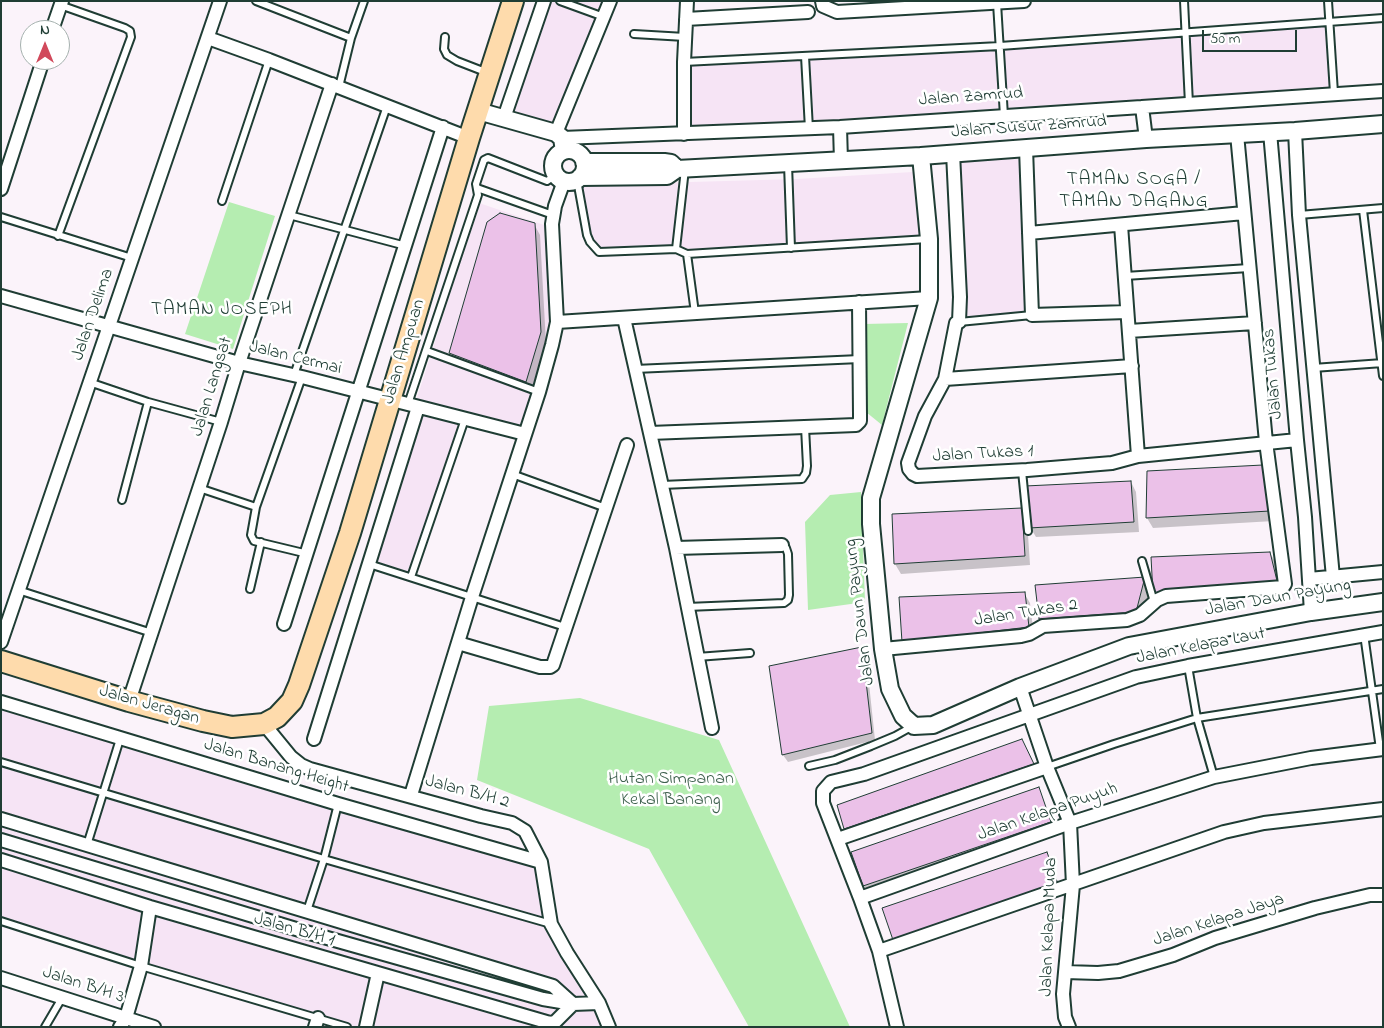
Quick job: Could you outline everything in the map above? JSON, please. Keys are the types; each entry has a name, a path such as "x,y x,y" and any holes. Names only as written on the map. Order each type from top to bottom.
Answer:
{"main road":[{"name":"Jalan Ampuan","path":"264,724 277,717 292,701 350,533 405,404 469,138 513,1"},
{"name":"Jalan Jeragan","path":"1,661 203,722 232,727 264,724"}],"street":[{"path":"48,1 61,3 55,20"},
{"name":"Jalan Delima","path":"1,642 220,1"},
{"path":"504,118 544,1"},
{"path":"572,175 553,171 554,161 560,153 561,141 610,1"},
{"path":"684,134 684,62 687,1"},
{"path":"822,1 823,6 838,12 1024,1"},
{"path":"686,19 808,12"},
{"path":"208,38 388,105 469,138"},
{"path":"1,189 40,70"},
{"name":"Jalan Langsat","path":"130,701 200,488 238,363 336,86"},
{"name":"Jalan Zamrud","path":"478,111 504,118 561,141 840,128 1383,91"},
{"path":"1142,108 1146,139"},
{"name":"Jalan Susur Zamrud","path":"572,175 667,176 681,169 922,156 1383,124"},
{"path":"284,624 444,127"},
{"path":"840,128 841,161"},
{"path":"1295,131 1299,215 1333,577"},
{"name":"Jalan Tukas","path":"1270,132 1297,440 1306,517 1310,612"},
{"path":"1237,134 1266,442"},
{"path":"411,796 472,597 539,392 557,322 552,236 553,215 582,156 570,150 561,141"},
{"path":"1026,148 1032,315 1127,312"},
{"name":"Jalan Tukas 1","path":"954,153 960,297 959,322 956,323 945,379 925,416 908,463 912,474 917,476 1112,463 1138,456 1297,440"},
{"name":"Jalan Daun Payung","path":"922,156 929,239 929,298 871,498 871,524 883,649 890,689 903,716 914,726 933,725 1020,687 1129,646 1310,612 1383,602"},
{"path":"1029,233 1244,213"},
{"path":"1121,225 1138,456"},
{"name":"Jalan Cermai","path":"1,296 238,363 298,376 525,434"},
{"path":"557,322 929,298"},
{"path":"650,433 856,425 860,421 859,302"},
{"path":"624,318 676,548 712,728"},
{"path":"1128,331 1255,323"},
{"path":"945,379 1132,366"},
{"path":"314,739 369,564 405,404"},
{"name":"Jalan Tukas 2","path":"883,649 1021,636 1043,626 1128,620 1140,615 1154,602 1166,596 1281,588 1285,584 1266,442"},
{"path":"458,643 540,667 550,667 553,665 627,446"},
{"path":"676,548 782,544"},
{"path":"1309,579 1383,572"},
{"name":"Jalan Kelapa Laut","path":"860,898 823,803 823,791 831,782 864,774 1136,677 1188,666 1383,632"},
{"name":"Jalan Kelapa Muda","path":"1020,687 1047,767 1070,823 1073,885 1063,994 1065,1018 1068,1027"},
{"name":"Jalan Banang Height","path":"1,702 338,804 542,862"},
{"name":"Jalan B/H 2","path":"264,724 291,757 301,765 512,823 525,831 542,862 551,924 599,1003 610,1027"},
{"name":"Jalan Kelapa Puyuh","path":"860,898 1070,823 1214,777 1311,758 1381,749"},
{"path":"838,839 1047,767"},
{"path":"879,952 1224,832 1264,823 1383,809"},
{"path":"1,819 553,986 573,1004"},
{"path":"1,840 306,932 542,999 573,1004 599,1003"},
{"name":"Jalan B/H 1","path":"1,860 150,907 550,1023 555,1022 573,1004"},
{"name":"Jalan Kelapa Jaya","path":"1065,972 1098,973 1119,971 1173,956 1216,938 1315,908 1370,895 1383,895"},
{"path":"860,898 879,952 897,1027"},
{"path":"123,1022 141,966 150,907"},
{"path":"306,932 310,912"},
{"path":"366,1027 378,973"},
{"name":"Jalan B/H 3","path":"1,978 62,998 123,1022 154,1027"}],"lane":[{"path":"256,1 351,38"},
{"path":"336,86 364,1"},
{"path":"560,1 604,17"},
{"path":"1184,1 1189,104"},
{"path":"1328,1 1334,93"},
{"path":"58,236 131,37 130,31 125,28 61,3"},
{"path":"996,3 1004,116"},
{"path":"684,62 1000,46 1383,18"},
{"path":"634,34 685,37"},
{"path":"445,37 444,49 447,55 489,73"},
{"path":"805,56 809,129"},
{"path":"222,202 269,60"},
{"path":"308,554 254,541 252,536 256,507 345,229 388,105"},
{"path":"405,404 427,351 478,194 476,184 486,158 547,181 572,175 587,235 598,252 676,248 687,254 929,239"},
{"path":"788,164 790,248"},
{"path":"676,248 681,169"},
{"path":"477,188 553,215"},
{"path":"1299,215 1383,208"},
{"path":"1363,210 1383,376"},
{"path":"290,215 406,246"},
{"path":"1,217 132,258"},
{"path":"687,254 695,313"},
{"path":"1125,276 1250,268"},
{"path":"959,322 1032,315"},
{"path":"427,351 539,392"},
{"path":"635,369 860,359"},
{"path":"1313,368 1382,363"},
{"path":"89,382 148,402 221,422"},
{"path":"122,500 148,402"},
{"path":"411,577 465,419"},
{"path":"662,485 802,479 806,473 807,466 805,427"},
{"path":"1022,470 1028,531"},
{"path":"512,474 606,508"},
{"path":"200,488 256,507"},
{"path":"250,589 262,542"},
{"path":"688,607 784,603 788,600 789,595 788,562 786,548 782,544"},
{"path":"1142,561 1154,602"},
{"path":"369,564 565,627"},
{"path":"18,590 152,633"},
{"path":"1364,634 1381,749"},
{"path":"697,657 750,653"},
{"path":"1188,666 1197,718 1214,777"},
{"path":"1047,767 1197,718 1383,689"},
{"path":"809,766 835,760 895,736 914,726"},
{"path":"87,845 120,738"},
{"path":"1,762 324,859 551,924"},
{"path":"310,912 338,804"},
{"path":"1,921 316,1022 347,1027"},
{"path":"45,1027 62,998"}],"shaded area":[{"path":"539,1 615,1 563,130 499,124"},
{"path":"1332,19 1337,98 680,139 679,58 1010,42"},
{"path":"1031,155 1036,319 960,326 949,161"},
{"path":"929,171 936,242 684,257 675,251 598,255 590,249 584,238 575,189 584,185 797,179"},
{"path":"479,203 547,226 552,322 522,429 468,415 412,581 364,565"},
{"path":"1,695 545,858 556,924 614,1027 337,1027 161,975 1,924"}],"green space":[{"path":"229,202 275,216 233,349 185,334"},
{"path":"908,323 882,425 866,412 864,324"},
{"path":"861,492 865,602 808,610 805,522 830,495"},
{"name":"Hutan Simpanan Kekal Banang","path":"580,698 719,740 850,1027 749,1027 649,849 477,780 489,706"}],"building":[{"path":"500,213 535,223 541,332 526,382 449,353 487,222"},
{"path":"1263,465 1270,511 1146,518 1147,471"},
{"path":"1131,481 1134,522 1029,528 1025,486"},
{"path":"1022,508 1025,556 894,564 892,514"},
{"path":"1270,552 1278,585 1153,594 1151,557"},
{"path":"1145,577 1136,612 1039,619 1035,585"},
{"path":"1025,592 1029,627 902,642 899,597"},
{"path":"862,647 872,733 782,755 769,666"},
{"path":"1022,739 1034,764 844,829 837,805"},
{"path":"1039,787 1051,822 863,886 851,852"},
{"path":"1047,852 1058,884 893,940 882,908"}],"district":[{"name":"TAMAN SOGA / TAMAN DAGANG","path":"1134,192"},
{"name":"TAMAN JOSEPH","path":"222,311"}]}
